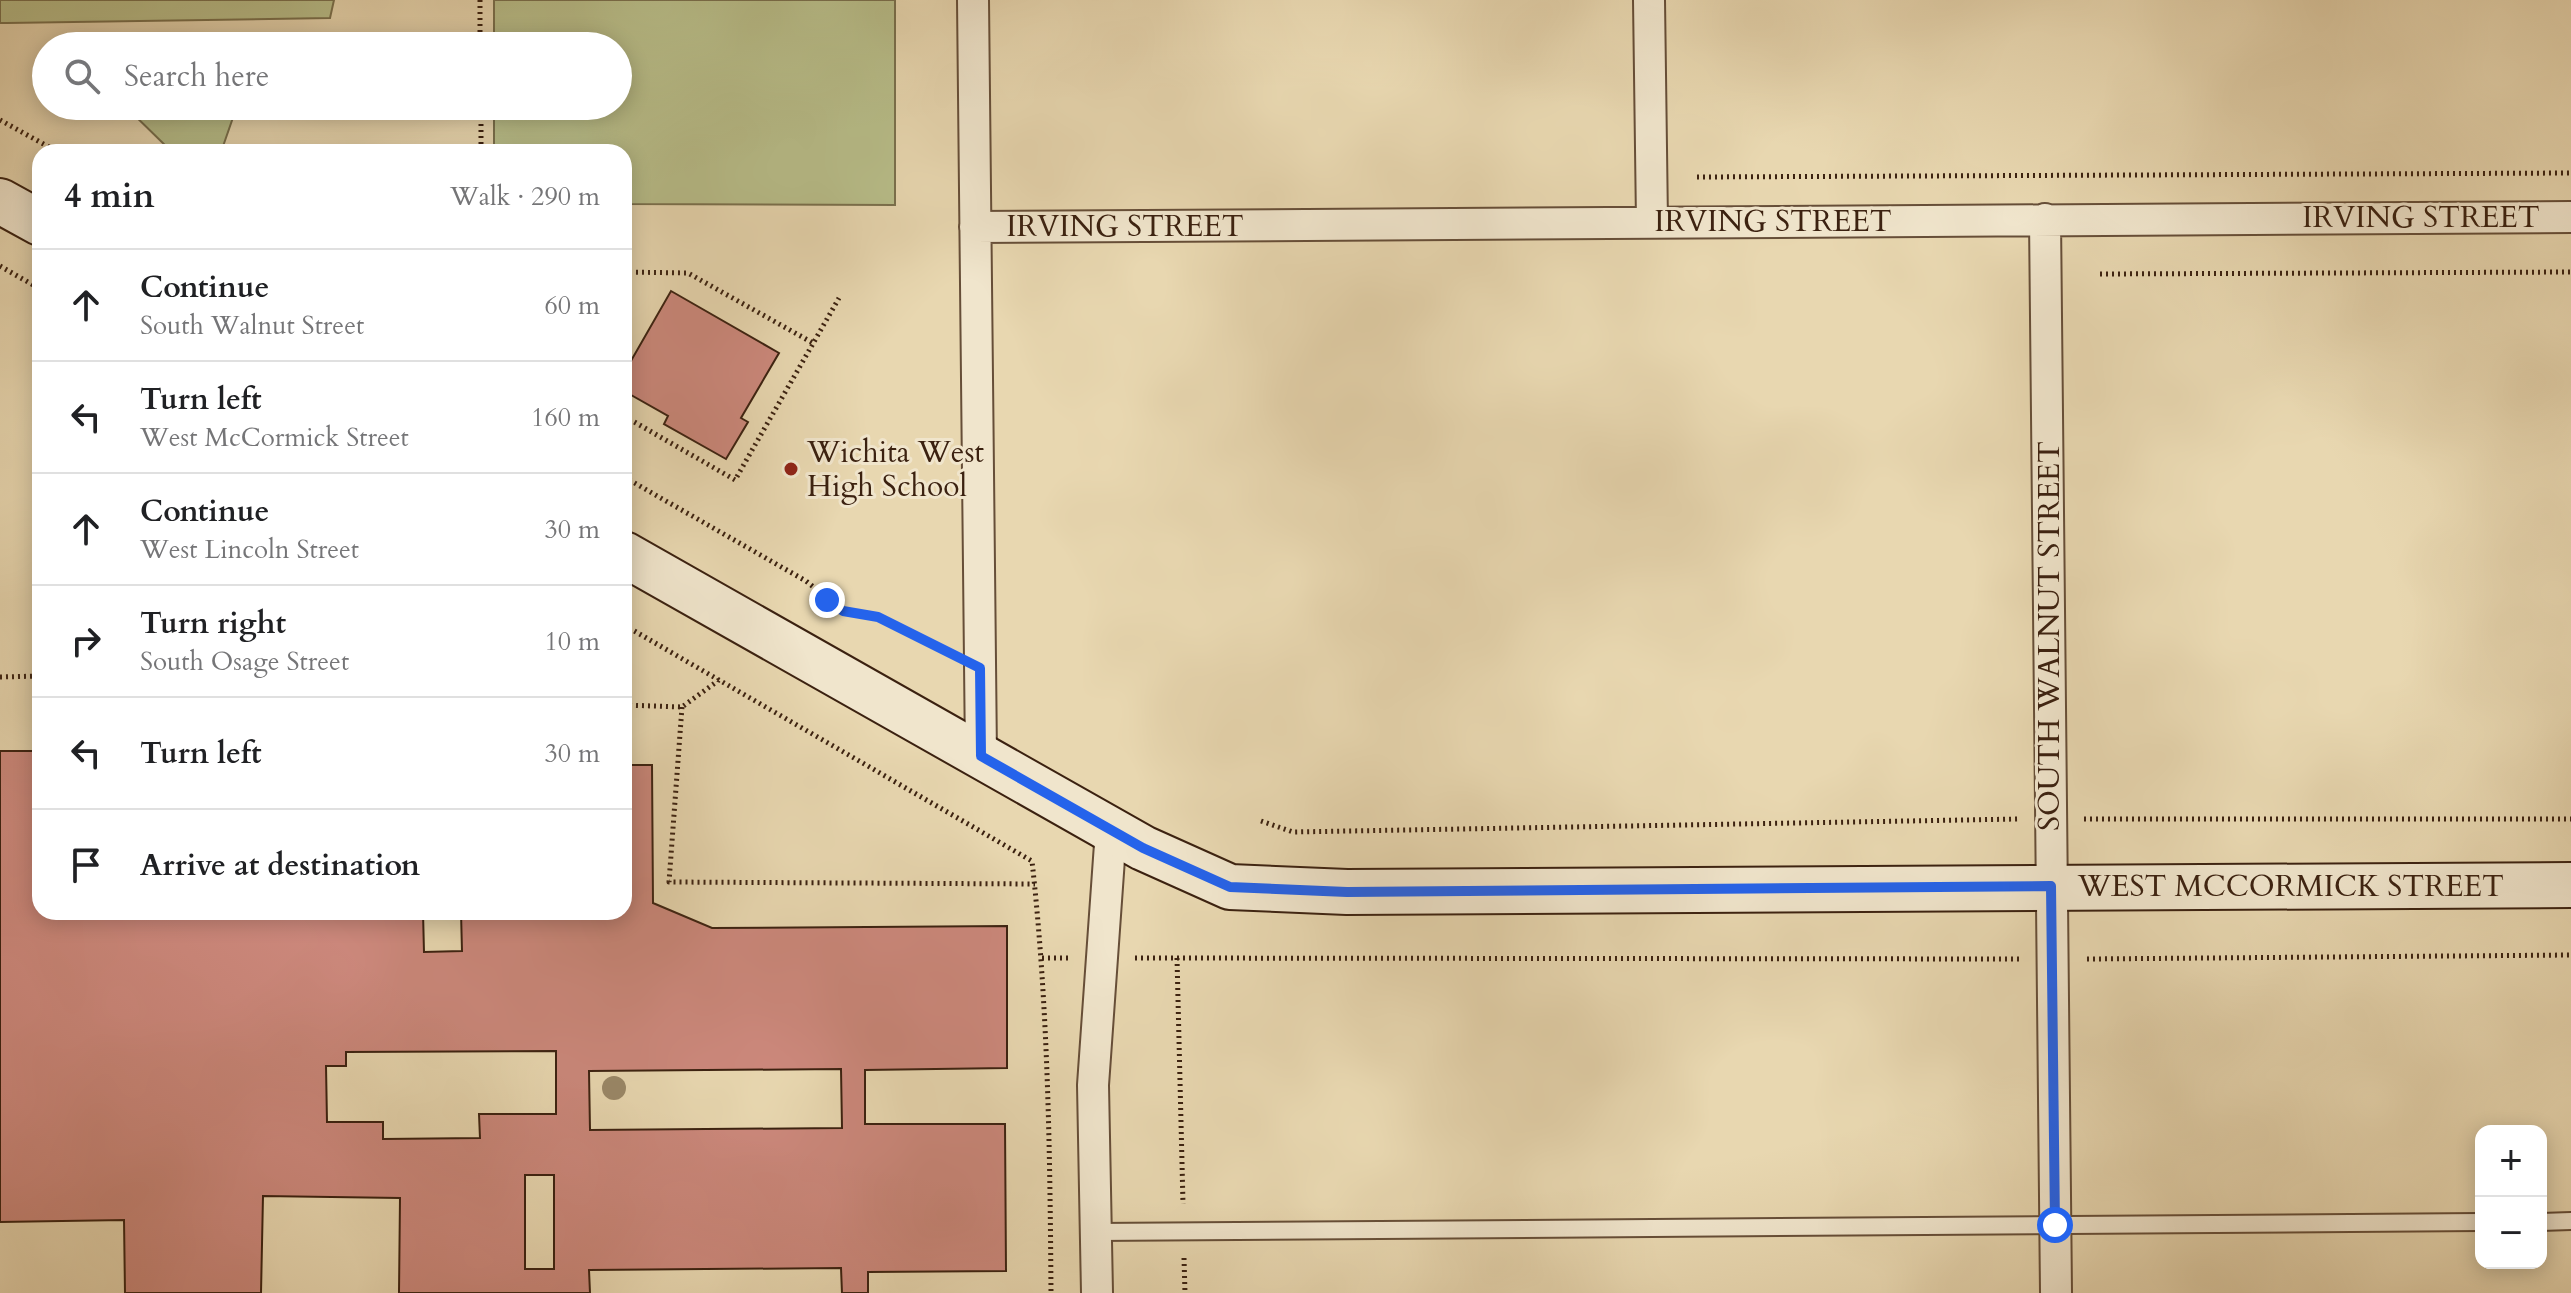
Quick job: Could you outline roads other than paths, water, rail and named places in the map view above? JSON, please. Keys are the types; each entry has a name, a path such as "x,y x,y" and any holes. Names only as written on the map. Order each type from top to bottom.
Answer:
{"street":[{"path":"973,0 981,756"},
{"path":"1649,0 1652,222"},
{"path":"0,201 32,219"},
{"name":"IRVING STREET","path":"975,227 2571,217"},
{"name":"SOUTH WALNUT STREET","path":"2045,219 2056,1293"},
{"name":"WEST MCCORMICK STREET","path":"632,559 1111,830 1230,887 1363,892 2571,885"},
{"path":"1097,1293 1093,1085 1111,830"}],"lane":[{"path":"2547,1222 2571,1221"},
{"path":"1096,1232 2475,1222"}],"place":[{"name":"Wichita West High School","path":"791,469"}]}
